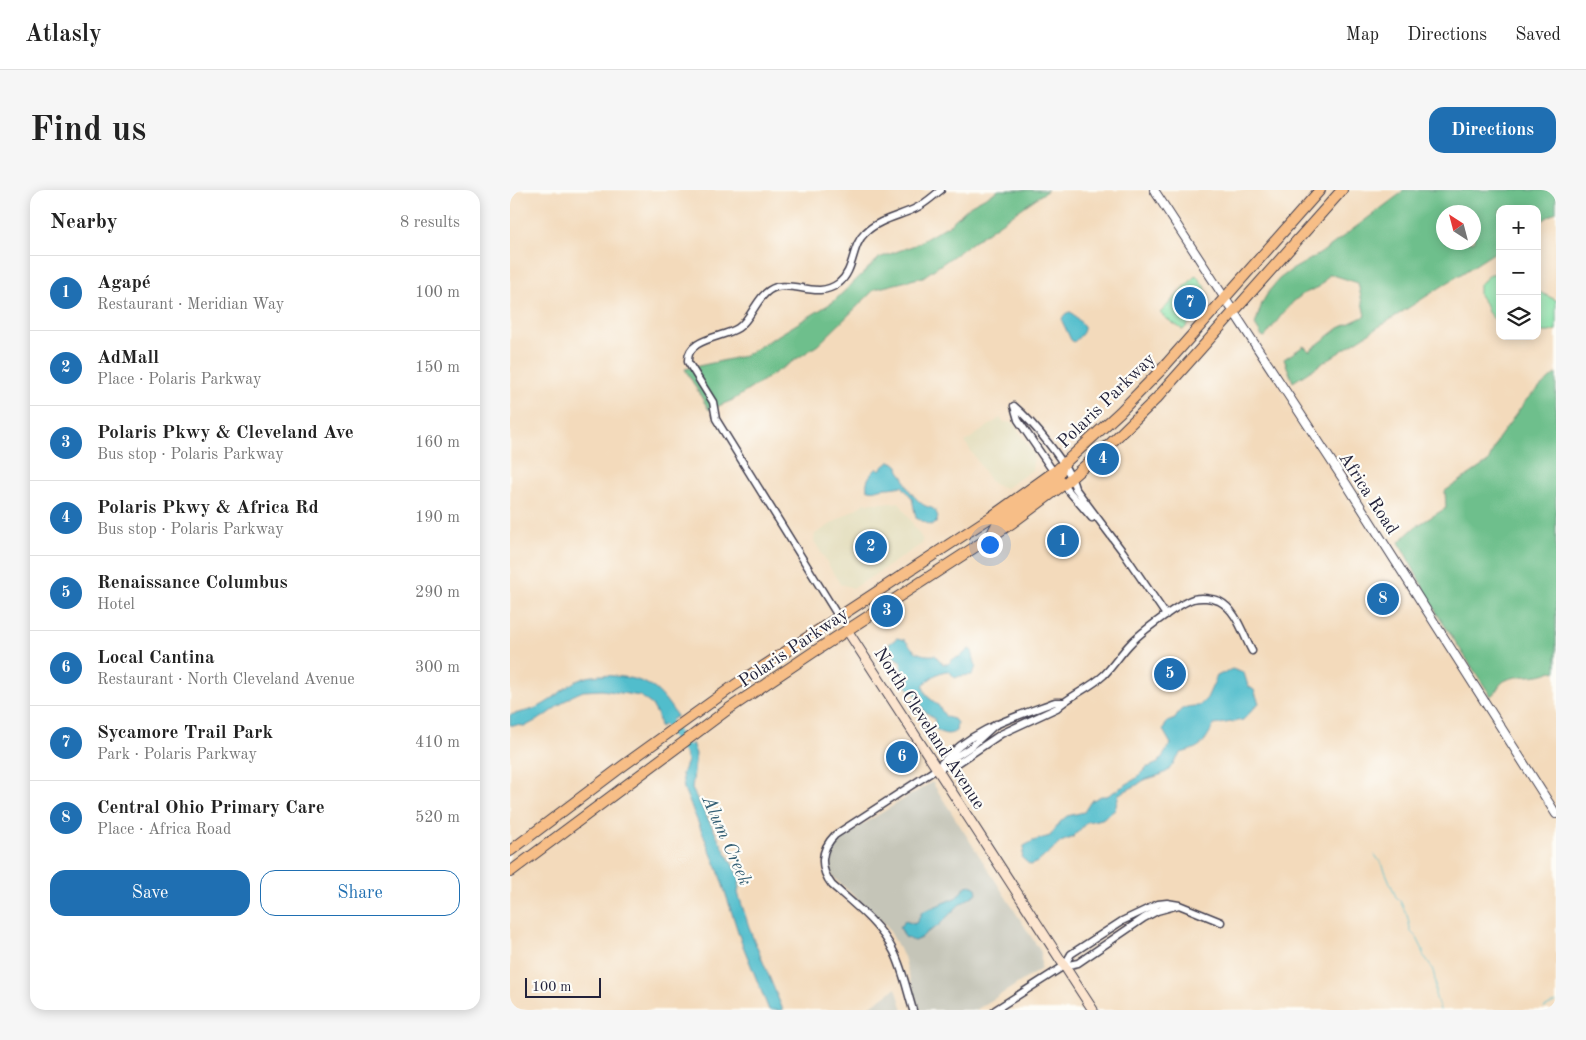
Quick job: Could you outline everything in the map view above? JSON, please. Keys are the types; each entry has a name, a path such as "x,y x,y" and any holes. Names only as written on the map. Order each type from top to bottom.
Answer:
{"main road":[{"name":"Polaris Parkway","path":"1063,465 1120,412 1162,369 1320,190"},
{"name":"Polaris Parkway","path":"510,851 688,718 838,616 991,517 1058,478 1072,477 1134,422 1163,392 1342,190"},
{"path":"1058,478 1063,465"},
{"name":"Polaris Parkway","path":"510,872 727,710 990,537 997,524 1058,478"},
{"name":"North Cleveland Avenue","path":"838,616 1093,1010"}],"street":[{"name":"North Cleveland Avenue","path":"838,616 716,419 713,402 688,362 688,356 690,350 703,342 737,329 746,322 760,299 777,287 824,290 840,282 849,269 857,245 870,228 918,207 941,190"},
{"name":"Africa Road","path":"1154,190 1347,485 1556,814"},
{"path":"1106,530 1088,514 1058,478 1018,420 1014,406 1036,428 1072,477 1074,488 1123,552 1166,615"},
{"path":"937,768 958,763 1001,734 1057,708 1090,687 1131,643 1166,615 1195,598 1210,598 1224,604 1233,613 1252,651"},
{"path":"913,1010 899,963 888,941 874,923 832,885 824,872 822,860 827,845 835,835 937,768 950,753 996,724 1055,702 1064,702"},
{"path":"1064,966 1071,954 1135,914 1158,904 1179,905 1221,922"},
{"path":"995,1010 1064,966 1078,963 1133,925 1157,911 1179,905"}],"shaded area":[{"path":"1000,418 1004,422 1013,423 1034,457 1032,470 1006,488 991,482 965,442"},
{"path":"899,502 923,540 922,544 854,588 840,584 814,541 815,534 865,503"},
{"path":"932,782 1041,952 1041,969 976,1010 918,1010 904,957 887,926 832,876 828,856 837,840"},
{"path":"896,988 903,1010 865,1010"}],"green space":[{"path":"999,190 1048,190 923,277 875,289 818,345 733,400 709,410 685,369 744,356 833,302 879,258 915,245 949,225 971,205"},
{"path":"1403,190 1556,190 1556,212 1541,221 1541,205 1496,205 1496,252 1293,382 1284,359 1304,346 1309,351 1339,328 1365,316 1358,283 1330,274 1319,287 1303,294 1293,302 1265,337 1262,336 1255,325 1262,303 1269,291 1279,279 1321,253"},
{"path":"1496,273 1496,321 1488,312 1485,303 1479,295 1479,285 1491,274"},
{"path":"1196,275 1209,297 1207,305 1183,330 1160,313"},
{"path":"1541,293 1556,300 1556,330 1541,332"},
{"path":"1556,373 1556,672 1551,671 1540,675 1515,677 1504,681 1491,696 1439,617 1399,542 1415,527 1446,508 1445,491 1488,462 1498,439 1527,399"}],"water":[{"path":"1071,312 1084,326 1083,333 1074,342 1071,340 1062,321 1067,313"},
{"path":"889,462 893,462 898,466 910,492 924,505 935,510 938,517 936,523 930,525 916,518 912,498 902,486 874,490 867,489 867,482 871,474 877,468 879,470"},
{"path":"897,638 905,640 914,650 921,654 935,655 943,664 948,664 969,649 972,651 976,667 972,675 955,678 949,671 942,672 931,678 923,687 927,696 938,705 946,717 954,719 957,723 956,731 951,734 946,734 936,729 934,718 924,711 918,697 905,685 902,679 901,662 888,652 889,644"},
{"path":"1232,669 1244,673 1248,686 1254,690 1259,703 1243,720 1214,725 1202,744 1181,753 1168,771 1144,780 1119,794 1115,810 1102,819 1087,822 1073,837 1061,842 1038,862 1030,865 1022,858 1024,846 1050,836 1067,816 1084,812 1091,801 1101,796 1107,796 1135,779 1146,768 1158,763 1171,744 1163,730 1167,722 1175,719 1184,708 1199,706 1207,698 1217,676"},
{"path":"600,675 633,679 651,686 669,704 677,716 660,727 658,716 652,705 640,696 602,690 583,691 526,726 510,725 510,715 540,706 579,680"},
{"path":"692,743 696,754 692,789 740,879 738,893 751,933 783,1010 769,1010 741,941 718,870 684,789 682,774 687,761 684,750"},
{"path":"971,885 976,888 977,893 959,905 938,926 914,941 905,937 899,928 905,921 914,924 922,912 957,897 966,886"}],"waterway":[{"name":"Alum Creek","path":"662,715 686,749"},
{"path":"1375,855 1383,866 1396,897 1407,915 1411,932 1417,938 1423,950 1423,955 1433,971 1435,995 1440,1010"},
{"path":"1544,1008 1556,1002"}],"place":[{"name":"Sycamore Trail Park","path":"1190,303"},
{"name":"Polaris Pkwy & Africa Rd","path":"1103,459"},
{"name":"Agapé","path":"1063,541"},
{"name":"AdMall","path":"871,547"},
{"name":"Central Ohio Primary Care","path":"1383,599"},
{"name":"Polaris Pkwy & Cleveland Ave","path":"887,611"},
{"name":"Renaissance Columbus","path":"1170,674"},
{"name":"Local Cantina","path":"902,757"}]}
